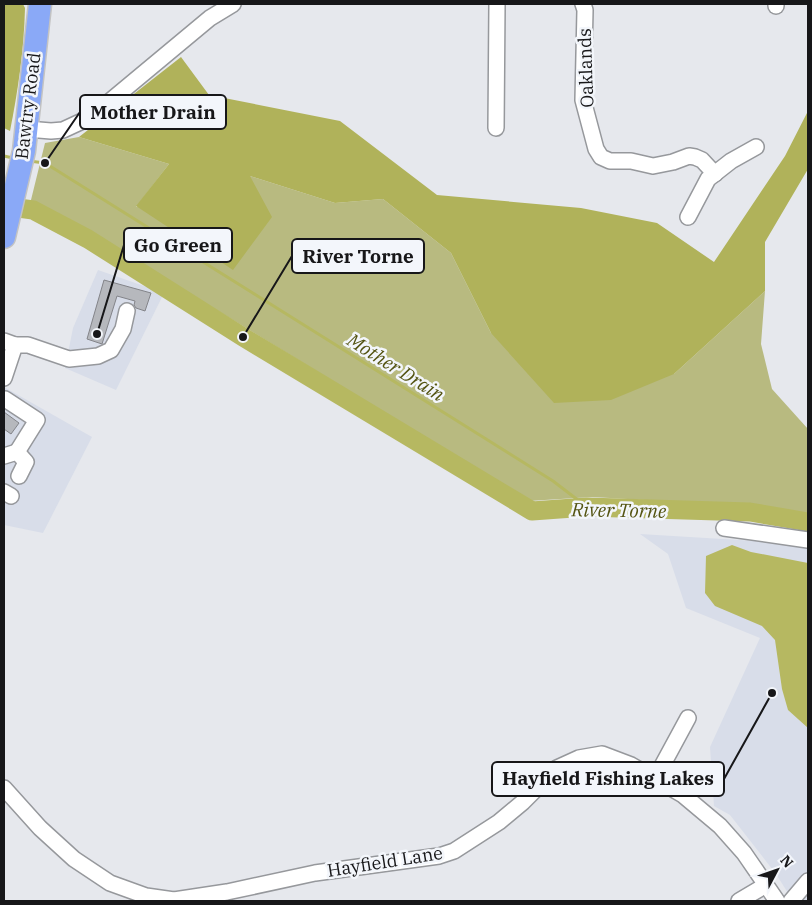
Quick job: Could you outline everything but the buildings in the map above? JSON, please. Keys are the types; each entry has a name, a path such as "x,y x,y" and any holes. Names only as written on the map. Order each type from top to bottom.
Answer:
{"highway":[{"name":"Bawtry Road","path":"5,231 22,160 40,4"}],"street":[{"path":"22,160 51,131 63,130 90,117 210,18 233,4"},
{"path":"496,128 497,4"},
{"name":"Oaklands","path":"583,4 585,10 583,100 596,149 601,157 610,161 631,161 653,166 689,156 702,160 714,174"},
{"path":"688,217 708,179 731,161 756,147"},
{"path":"4,378 9,343 28,345 69,359 98,356 111,350 123,328 128,311"},
{"path":"5,399 37,420 10,454 26,462 19,476"},
{"path":"724,528 808,540"},
{"path":"655,779 688,718"},
{"name":"Hayfield Lane","path":"4,788 40,828 74,859 110,883 146,896 174,900 227,892 314,873 439,856 454,851 499,822 523,802 557,768 579,758 602,754 631,765 683,795 720,826 744,853 777,901"},
{"path":"791,901 808,881"},
{"path":"739,901 766,885"}],"shaded area":[{"path":"4,4 23,4 25,8 20,70 10,131 4,128"},
{"path":"181,57 209,95 340,121 437,195 581,208 657,223 714,262 785,156 808,111 808,169 765,242 765,291 674,374 611,400 554,403 491,333 451,253 383,199 335,203 250,176 272,217 233,270 136,206 169,164 79,137"},
{"path":"98,270 164,293 116,390 65,368 73,328"},
{"path":"4,387 92,437 43,533 4,525"},
{"path":"640,534 789,543 808,548 808,901 793,901 776,874 730,815 714,806 710,747 760,638 686,608 668,554"},
{"path":"732,545 751,552 808,563 808,728 788,710 782,689 775,640 762,626 715,606 705,593 706,556"}],"green space":[{"path":"79,137 169,164 136,207 250,176 335,203 383,199 451,253 491,333 674,374 765,291 761,344 772,389 808,429 808,514 752,506 592,497 529,501 73,222 30,204 45,143"}],"waterway":[{"name":"Mother Drain","path":"4,156 13,158"},
{"name":"Mother Drain","path":"29,161 45,163 553,481 587,507"},
{"name":"River Torne","path":"4,206 33,210 88,239 243,337 532,511 587,507 750,512 808,522"}],"place":[{"name":"Mother Drain","path":"45,163"},
{"name":"Go Green","path":"97,334"},
{"name":"River Torne","path":"243,337"},
{"name":"Hayfield Fishing Lakes","path":"772,693"}]}
